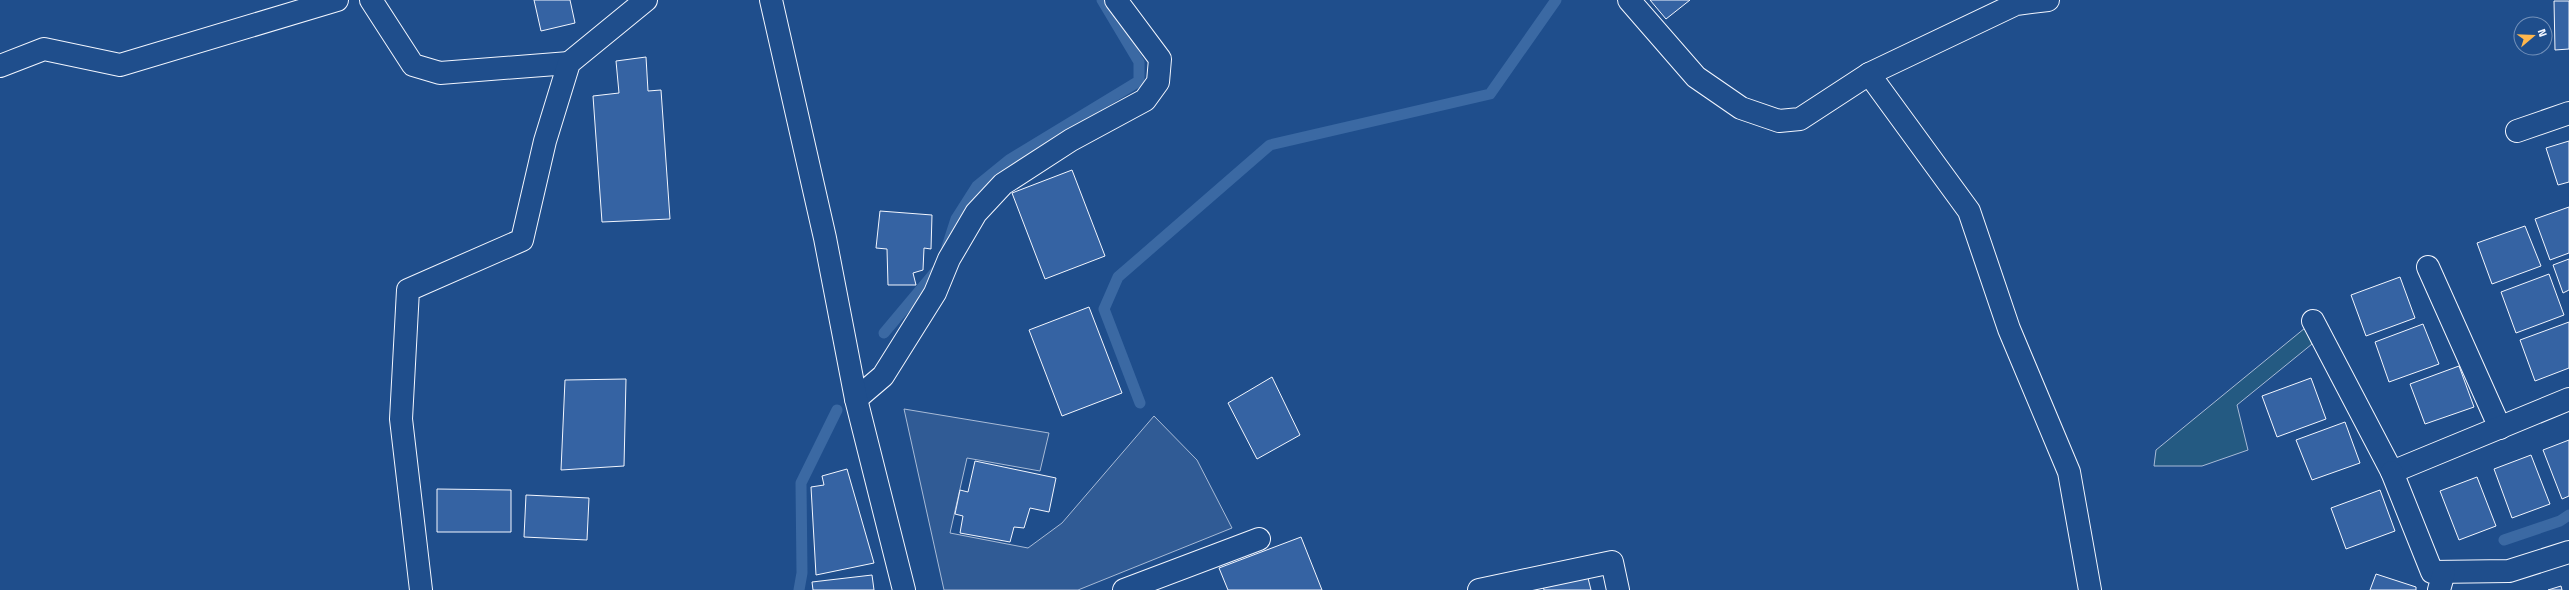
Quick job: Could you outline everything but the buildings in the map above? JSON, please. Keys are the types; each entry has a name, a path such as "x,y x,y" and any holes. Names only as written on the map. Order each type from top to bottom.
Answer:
{"street":[{"path":"0,66 44,49 120,65 337,0"},
{"path":"371,0 413,65 440,73 569,63"},
{"path":"421,590 401,419 408,290 522,240 545,140 569,63 646,0"},
{"path":"770,0 825,238 856,399 904,590"},
{"path":"856,399 883,376 935,293 949,259 981,207 1003,184 1071,140 1145,100 1158,82 1160,59 1116,0"},
{"path":"1629,0 1696,77 1741,108 1779,121 1800,119 1869,74 2016,4 2048,0"},
{"path":"1869,74 1969,211 2010,329 2069,472 2090,590"},
{"path":"2517,131 2569,113"},
{"path":"2428,267 2500,428"},
{"path":"2314,321 2392,472 2432,572 2442,581 2509,571 2569,552"},
{"path":"2392,472 2569,399"},
{"path":"1124,590 1259,539"},
{"path":"1479,590 1612,562 1618,590"}],"shaded area":[{"path":"2305,328 2312,344 2237,405 2248,450 2202,466 2154,466 2156,450"},
{"path":"904,409 1049,433 1040,471 967,458 950,533 1028,548 1062,523 1154,416 1197,460 1232,528 1078,590 944,590"}],"waterway":[{"path":"947,247 956,219 977,186 1009,160 1139,81 1139,62 1102,0"},
{"path":"1140,403 1104,309 1118,277 1270,145 1490,94 1556,0"},
{"path":"884,333 936,271"},
{"path":"799,590 802,573 801,483 837,410"},
{"path":"2504,540 2560,521 2569,515"}]}
